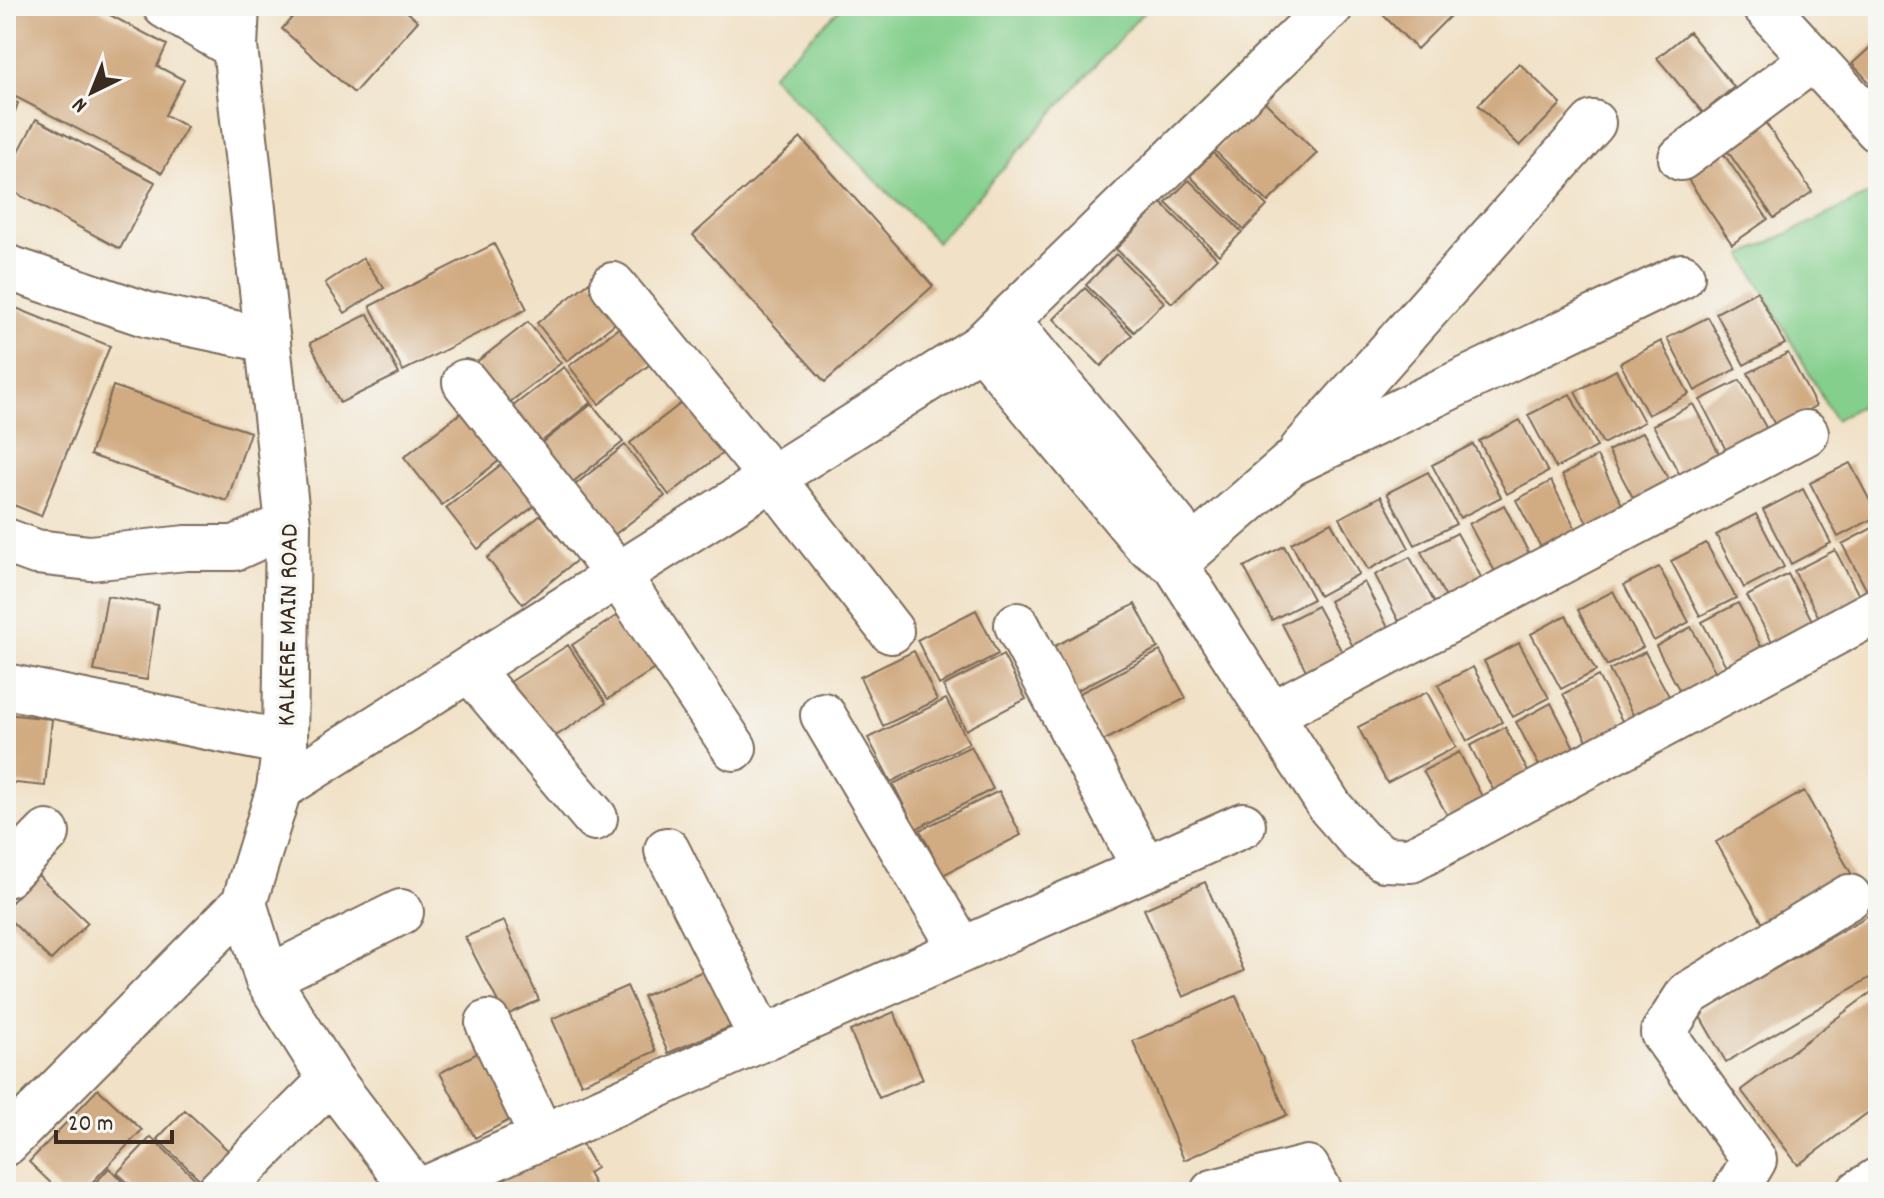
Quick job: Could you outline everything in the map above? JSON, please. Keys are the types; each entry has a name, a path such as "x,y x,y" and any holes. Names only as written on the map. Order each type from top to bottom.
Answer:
{"street":[{"path":"165,6 236,26"},
{"path":"279,789 772,478 994,333 1331,6"},
{"path":"1765,6 1878,130"},
{"name":"KALKERE MAIN ROAD","path":"236,26 288,524 285,743 279,789 244,903"},
{"path":"1681,158 1813,59"},
{"path":"1175,564 1290,464 1593,123"},
{"path":"6,267 148,315 268,340"},
{"path":"1290,464 1682,276"},
{"path":"613,285 772,478 891,631"},
{"path":"994,333 1175,525 1175,564 1331,808 1360,841 1384,859 1411,860 1878,610"},
{"path":"465,382 618,575 734,748"},
{"path":"1271,714 1806,433"},
{"path":"6,541 36,552 90,558 186,548 235,548 288,524"},
{"path":"1017,625 1145,869"},
{"path":"469,669 595,818"},
{"path":"6,686 285,743"},
{"path":"823,715 962,950"},
{"path":"6,1143 244,903 267,978 331,1080 417,1192 1243,825"},
{"path":"6,875 47,833"},
{"path":"667,850 762,1039"},
{"path":"1735,1192 1754,1160 1663,1033 1688,994 1849,897"},
{"path":"267,978 401,912"},
{"path":"488,1023 542,1137"},
{"path":"219,1192 331,1080"},
{"path":"1213,1192 1307,1168 1320,1192"},
{"path":"1859,1192 1878,1180"}],"green space":[{"path":"843,6 1149,6 937,242 771,75"},
{"path":"1878,190 1878,396 1835,420 1743,255"}],"building":[{"path":"6,6 93,6 167,45 157,66 184,80 165,115 187,127 162,173 6,92"},
{"path":"302,6 400,6 418,21 354,93 282,29"},
{"path":"1374,6 1460,6 1417,49"},
{"path":"1689,32 1734,87 1703,113 1657,58"},
{"path":"1878,40 1878,91 1852,64"},
{"path":"1519,63 1561,104 1520,146 1478,105"},
{"path":"6,99 18,103 6,136"},
{"path":"1264,101 1317,153 1268,202 1215,151"},
{"path":"36,119 155,182 120,249 6,188 6,176"},
{"path":"1763,119 1812,192 1774,218 1724,146"},
{"path":"801,138 933,286 825,382 693,235"},
{"path":"1213,153 1267,206 1244,230 1190,176"},
{"path":"1723,153 1768,219 1732,244 1687,178"},
{"path":"1189,180 1242,232 1219,255 1166,203"},
{"path":"1161,203 1217,258 1172,303 1116,249"},
{"path":"494,244 527,309 403,371 370,306"},
{"path":"1116,254 1164,302 1134,332 1086,285"},
{"path":"363,258 384,288 345,313 325,283"},
{"path":"592,280 622,318 567,361 537,323"},
{"path":"1085,288 1132,335 1101,366 1054,319"},
{"path":"1757,291 1785,344 1744,365 1716,313"},
{"path":"6,304 110,346 41,516 6,502"},
{"path":"368,314 399,374 340,403 310,343"},
{"path":"1708,317 1736,369 1695,391 1667,338"},
{"path":"528,322 561,363 506,405 474,364"},
{"path":"625,323 654,361 599,404 569,366"},
{"path":"1661,341 1689,394 1648,415 1620,363"},
{"path":"1788,353 1816,406 1776,427 1748,373"},
{"path":"564,367 591,402 536,446 508,410"},
{"path":"1616,370 1644,422 1603,444 1575,392"},
{"path":"1740,380 1769,433 1728,454 1700,400"},
{"path":"113,386 250,432 227,501 90,455"},
{"path":"1570,394 1597,447 1556,468 1528,415"},
{"path":"684,401 724,452 669,495 630,443"},
{"path":"592,404 623,442 569,485 538,446"},
{"path":"1693,404 1721,457 1682,479 1653,425"},
{"path":"462,412 500,460 442,505 404,457"},
{"path":"1520,420 1548,472 1507,494 1479,441"},
{"path":"1643,432 1673,488 1638,507 1608,451"},
{"path":"1473,444 1501,497 1460,518 1432,465"},
{"path":"625,445 665,496 610,538 571,488"},
{"path":"1597,456 1626,512 1591,530 1562,475"},
{"path":"503,463 537,504 478,549 446,508"},
{"path":"1850,463 1878,516 1838,537 1810,483"},
{"path":"1428,472 1456,524 1415,545 1387,493"},
{"path":"1551,481 1580,537 1545,555 1516,500"},
{"path":"1803,489 1831,543 1791,564 1763,510"},
{"path":"1381,496 1409,548 1368,570 1340,518"},
{"path":"1504,505 1533,561 1499,579 1469,524"},
{"path":"1756,514 1784,567 1744,588 1716,535"},
{"path":"541,515 577,560 523,604 487,558"},
{"path":"1331,522 1359,574 1319,596 1291,543"},
{"path":"1878,525 1878,594 1871,598 1842,544"},
{"path":"1457,533 1487,588 1451,607 1421,552"},
{"path":"1706,543 1736,598 1700,616 1671,561"},
{"path":"1284,546 1313,599 1272,620 1244,567"},
{"path":"1835,550 1863,603 1823,625 1794,571"},
{"path":"1410,557 1440,613 1404,631 1375,575"},
{"path":"1659,567 1689,622 1654,641 1624,585"},
{"path":"1788,574 1816,628 1776,649 1747,596"},
{"path":"1364,582 1393,637 1358,656 1329,601"},
{"path":"1613,591 1643,647 1607,666 1578,610"},
{"path":"107,596 158,605 147,680 94,671"},
{"path":"1738,603 1767,658 1732,677 1702,622"},
{"path":"1135,604 1158,648 1076,691 1053,647"},
{"path":"1317,606 1347,661 1311,680 1282,624"},
{"path":"627,609 662,664 608,699 572,645"},
{"path":"976,610 998,654 939,685 917,640"},
{"path":"1566,615 1596,671 1561,689 1531,634"},
{"path":"1691,627 1721,682 1685,701 1656,646"},
{"path":"1519,643 1549,698 1513,717 1484,661"},
{"path":"568,645 606,703 548,741 510,682"},
{"path":"914,651 937,700 883,726 860,677"},
{"path":"1160,651 1186,698 1103,741 1078,694"},
{"path":"1645,652 1675,707 1639,726 1609,670"},
{"path":"1003,655 1026,699 966,730 943,686"},
{"path":"1473,667 1502,722 1467,741 1438,685"},
{"path":"1598,676 1628,732 1592,750 1563,694"},
{"path":"1427,692 1456,747 1387,783 1358,727"},
{"path":"946,699 969,743 891,782 868,738"},
{"path":"1551,703 1580,759 1545,777 1516,722"},
{"path":"6,714 52,719 45,786 6,782"},
{"path":"1505,727 1534,783 1499,801 1470,746"},
{"path":"971,746 993,789 916,829 893,784"},
{"path":"1459,752 1488,808 1453,826 1423,771"},
{"path":"999,791 1021,835 943,875 920,830"},
{"path":"1804,791 1856,882 1768,932 1716,842"},
{"path":"38,875 88,923 51,960 6,916 6,908"},
{"path":"1205,882 1244,971 1183,997 1144,909"},
{"path":"1878,910 1878,973 1726,1062 1698,1013"},
{"path":"504,921 539,1000 505,1016 465,937"},
{"path":"713,967 737,1024 668,1053 643,996"},
{"path":"627,986 656,1051 581,1084 552,1019"},
{"path":"1878,987 1878,1105 1798,1165 1741,1090"},
{"path":"1236,996 1287,1115 1184,1160 1133,1041"},
{"path":"894,1012 923,1079 879,1098 850,1031"},
{"path":"485,1049 521,1114 475,1138 440,1073"},
{"path":"98,1089 142,1130 83,1192 60,1192 29,1162"},
{"path":"185,1110 233,1155 205,1184 157,1139"},
{"path":"151,1137 203,1186 198,1192 138,1192 117,1173"},
{"path":"582,1144 596,1168 588,1173 598,1192 479,1192 478,1189"},
{"path":"109,1168 134,1192 87,1192"}]}
